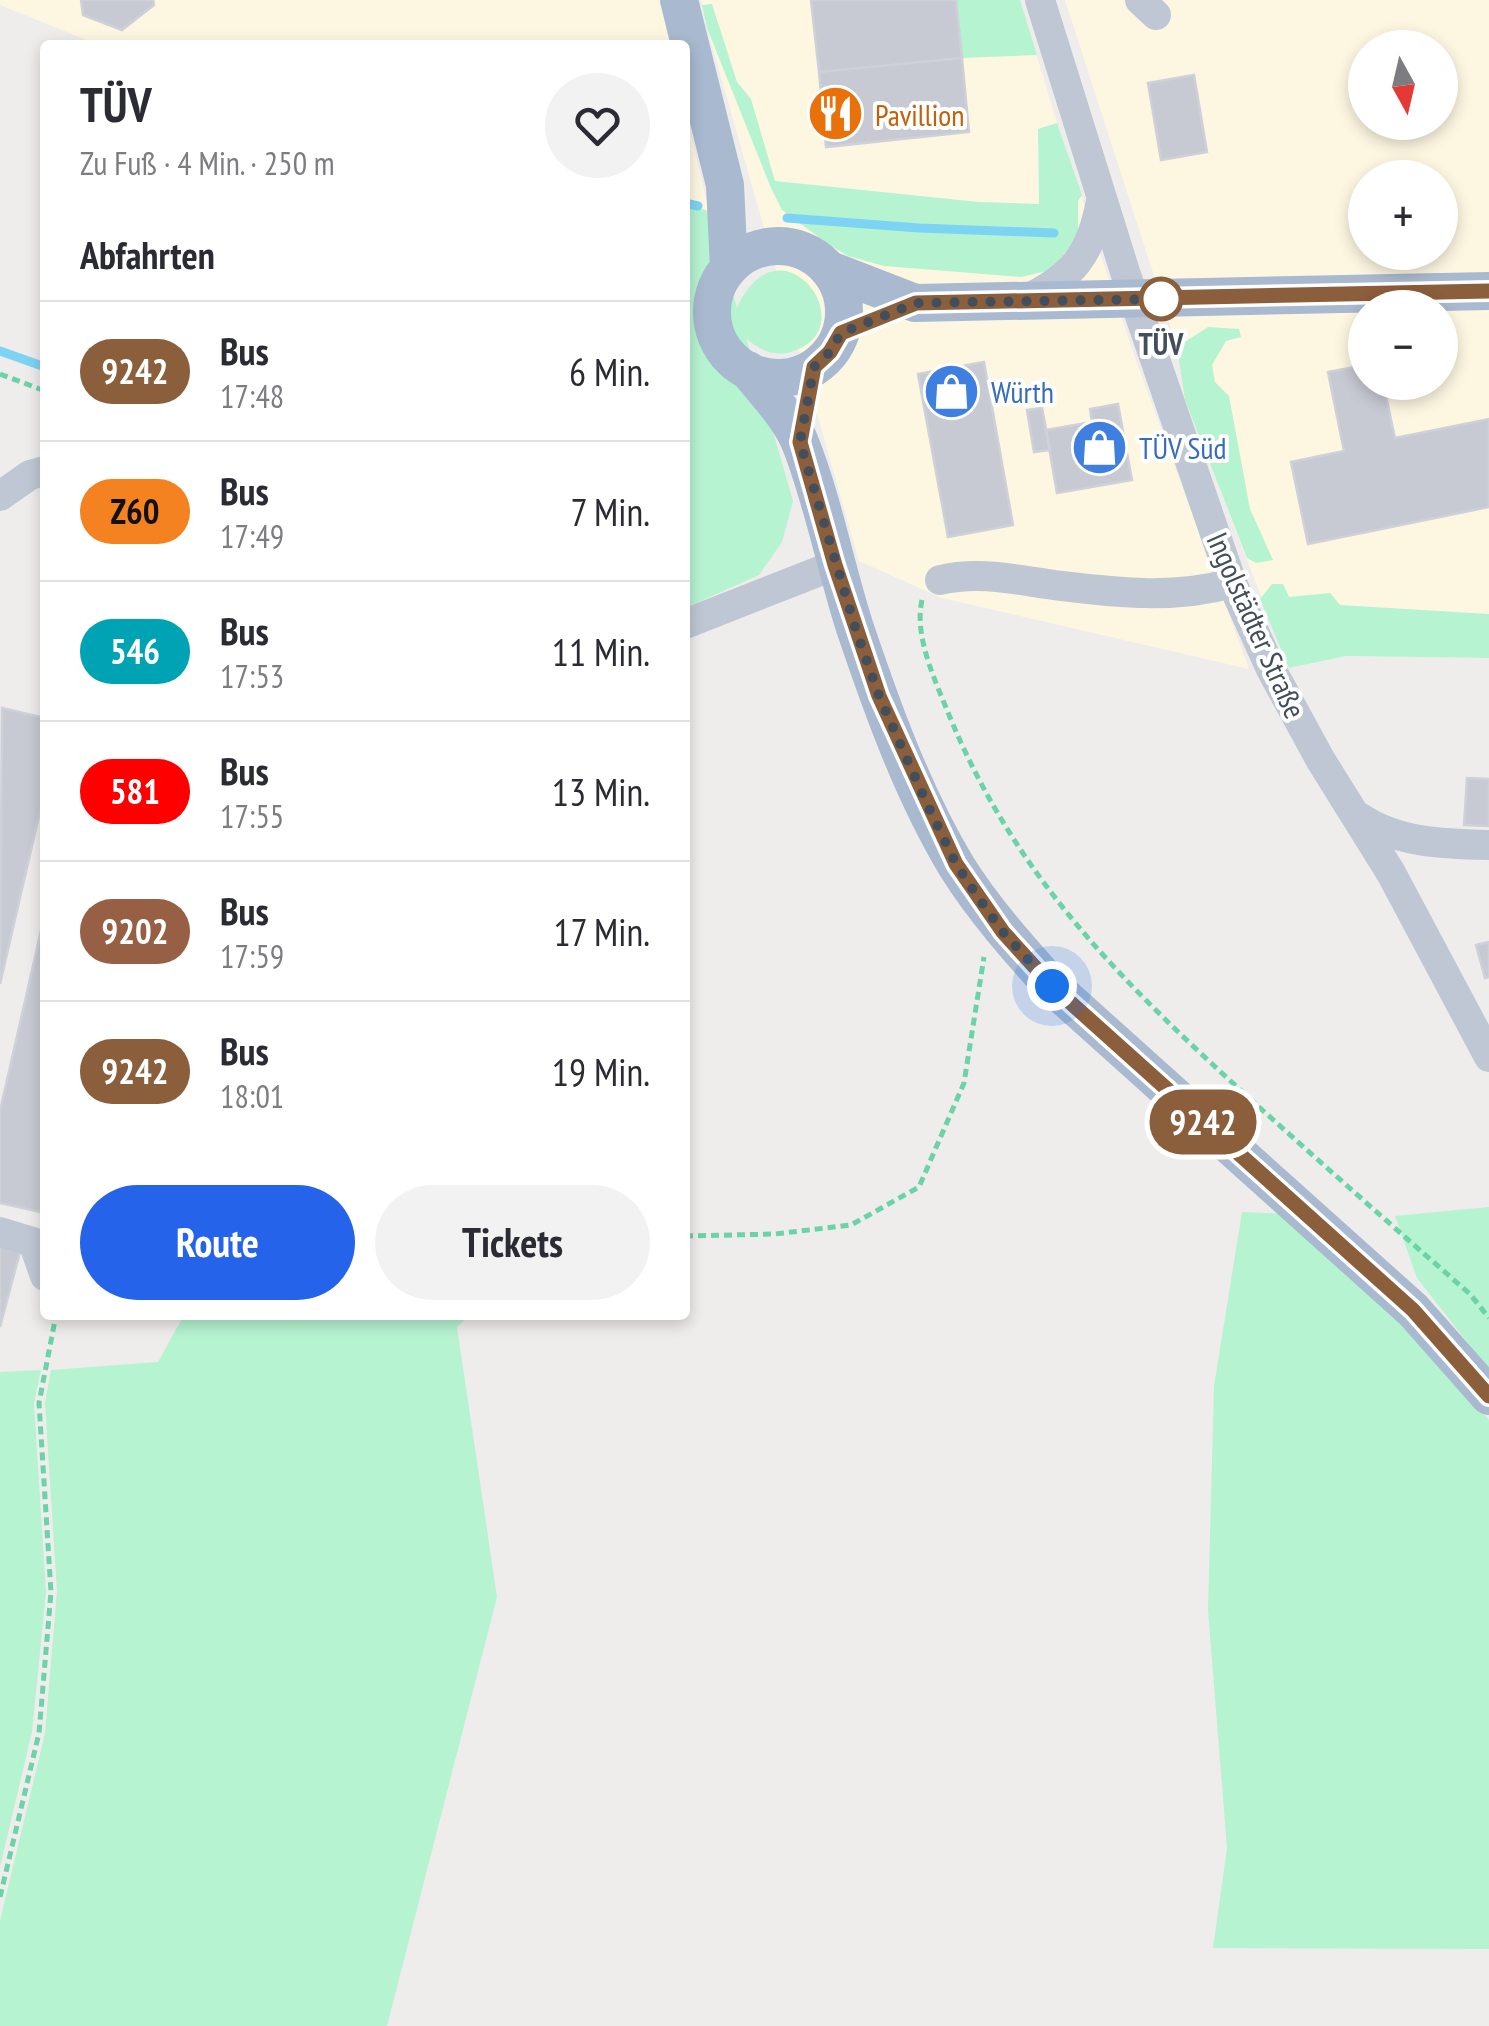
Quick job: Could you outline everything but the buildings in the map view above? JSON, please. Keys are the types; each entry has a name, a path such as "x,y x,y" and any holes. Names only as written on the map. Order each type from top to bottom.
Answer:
{"main road":[{"path":"679,0 689,40"},
{"path":"690,44 725,185 728,268"},
{"path":"725,185 782,246"},
{"path":"1489,290 916,303 830,270 809,253 782,246 752,250 728,268 714,294 714,324 725,351 748,370 800,442 835,565 879,696 914,778 956,864 1003,932 1098,1030 1413,1310 1489,1396"},
{"path":"748,370 776,378 794,376 814,367 830,352 841,333 844,300 830,270"},
{"path":"841,333 916,303"},
{"path":"800,442 814,367"}],"street":[{"name":"Ingolstädter Straße","path":"1040,0 1101,198 1232,583 1271,669 1320,760 1391,874 1489,1057"},
{"path":"1021,303 1046,290 1085,254 1095,231 1101,198"},
{"path":"0,496 30,474 40,473"},
{"path":"690,622 835,565"},
{"path":"940,580 978,574 1164,593 1232,583"},
{"path":"1356,816 1396,837 1489,845"},
{"path":"0,1232 33,1242 40,1262"}],"path":[{"path":"0,374 40,389"},
{"path":"940,580 927,587 920,608 937,684 959,737 1016,846 1058,905 1106,961 1178,1032 1470,1294 1489,1318"},
{"path":"690,1236 775,1234 851,1226 919,1187 964,1083 980,965 992,941 1003,932"},
{"path":"0,1897 39,1733 51,1592 39,1403 55,1320"}],"shaded area":[{"path":"0,0 660,0 669,40 87,40 0,5"},
{"path":"701,0 1020,0 1134,355 1249,669 942,598 859,561"},
{"path":"1065,0 1489,0 1489,658 1346,656 1289,668 1185,400 1177,347"},
{"path":"690,129 709,211 690,206"}],"green space":[{"path":"956,0 1020,0 1037,55 962,58"},
{"path":"712,4 737,82 751,99 775,181 979,202 1039,204 1038,129 1057,123 1082,195 1078,201 1078,237 1051,270 1021,277 884,266 848,256 828,244 782,210 771,188 707,28 702,5"},
{"path":"690,206 709,211 737,308 754,282 774,271 792,273 808,284 819,301 821,320 814,338 794,351 768,352 746,338 793,501 782,542 759,575 690,606"},
{"path":"1208,327 1239,329 1241,337 1226,341 1212,365 1215,382 1229,396 1250,509 1273,560 1256,563 1247,558 1185,400 1177,347"},
{"path":"1272,584 1283,584 1289,597 1330,593 1340,605 1489,614 1489,658 1346,656 1289,668 1260,599"},
{"path":"1489,1207 1489,1370 1417,1278 1395,1216"},
{"path":"1242,1212 1288,1214 1448,1367 1489,1420 1489,1949 1213,1948 1227,1848 1208,1610 1214,1386"},
{"path":"181,1320 464,1320 457,1327 497,1597 387,2026 0,2026 0,1921 45,1733 57,1592 45,1403 51,1370 158,1362"},
{"path":"41,1370 34,1403 46,1592 32,1732 0,1867 0,1372"}],"waterway":[{"path":"690,204 698,206"},
{"path":"787,218 1054,233"},
{"path":"0,351 40,365"}],"bus line":[{"name":"9242","path":"1489,291 916,303 841,333 823,361 814,367 800,442 856,630 908,766 956,864 1003,932 1098,1030 1413,1310 1489,1396"}],"place":[{"name":"Pavillion","path":"836,114"},
{"name":"TÜV","path":"1161,299"},
{"name":"Würth","path":"952,391"},
{"name":"TÜV Süd","path":"1100,447"}],"route":[{"path":"1052,986 1003,932 956,864 908,766 856,630 800,442 814,367 823,361 841,333 916,303 1161,299"}]}
